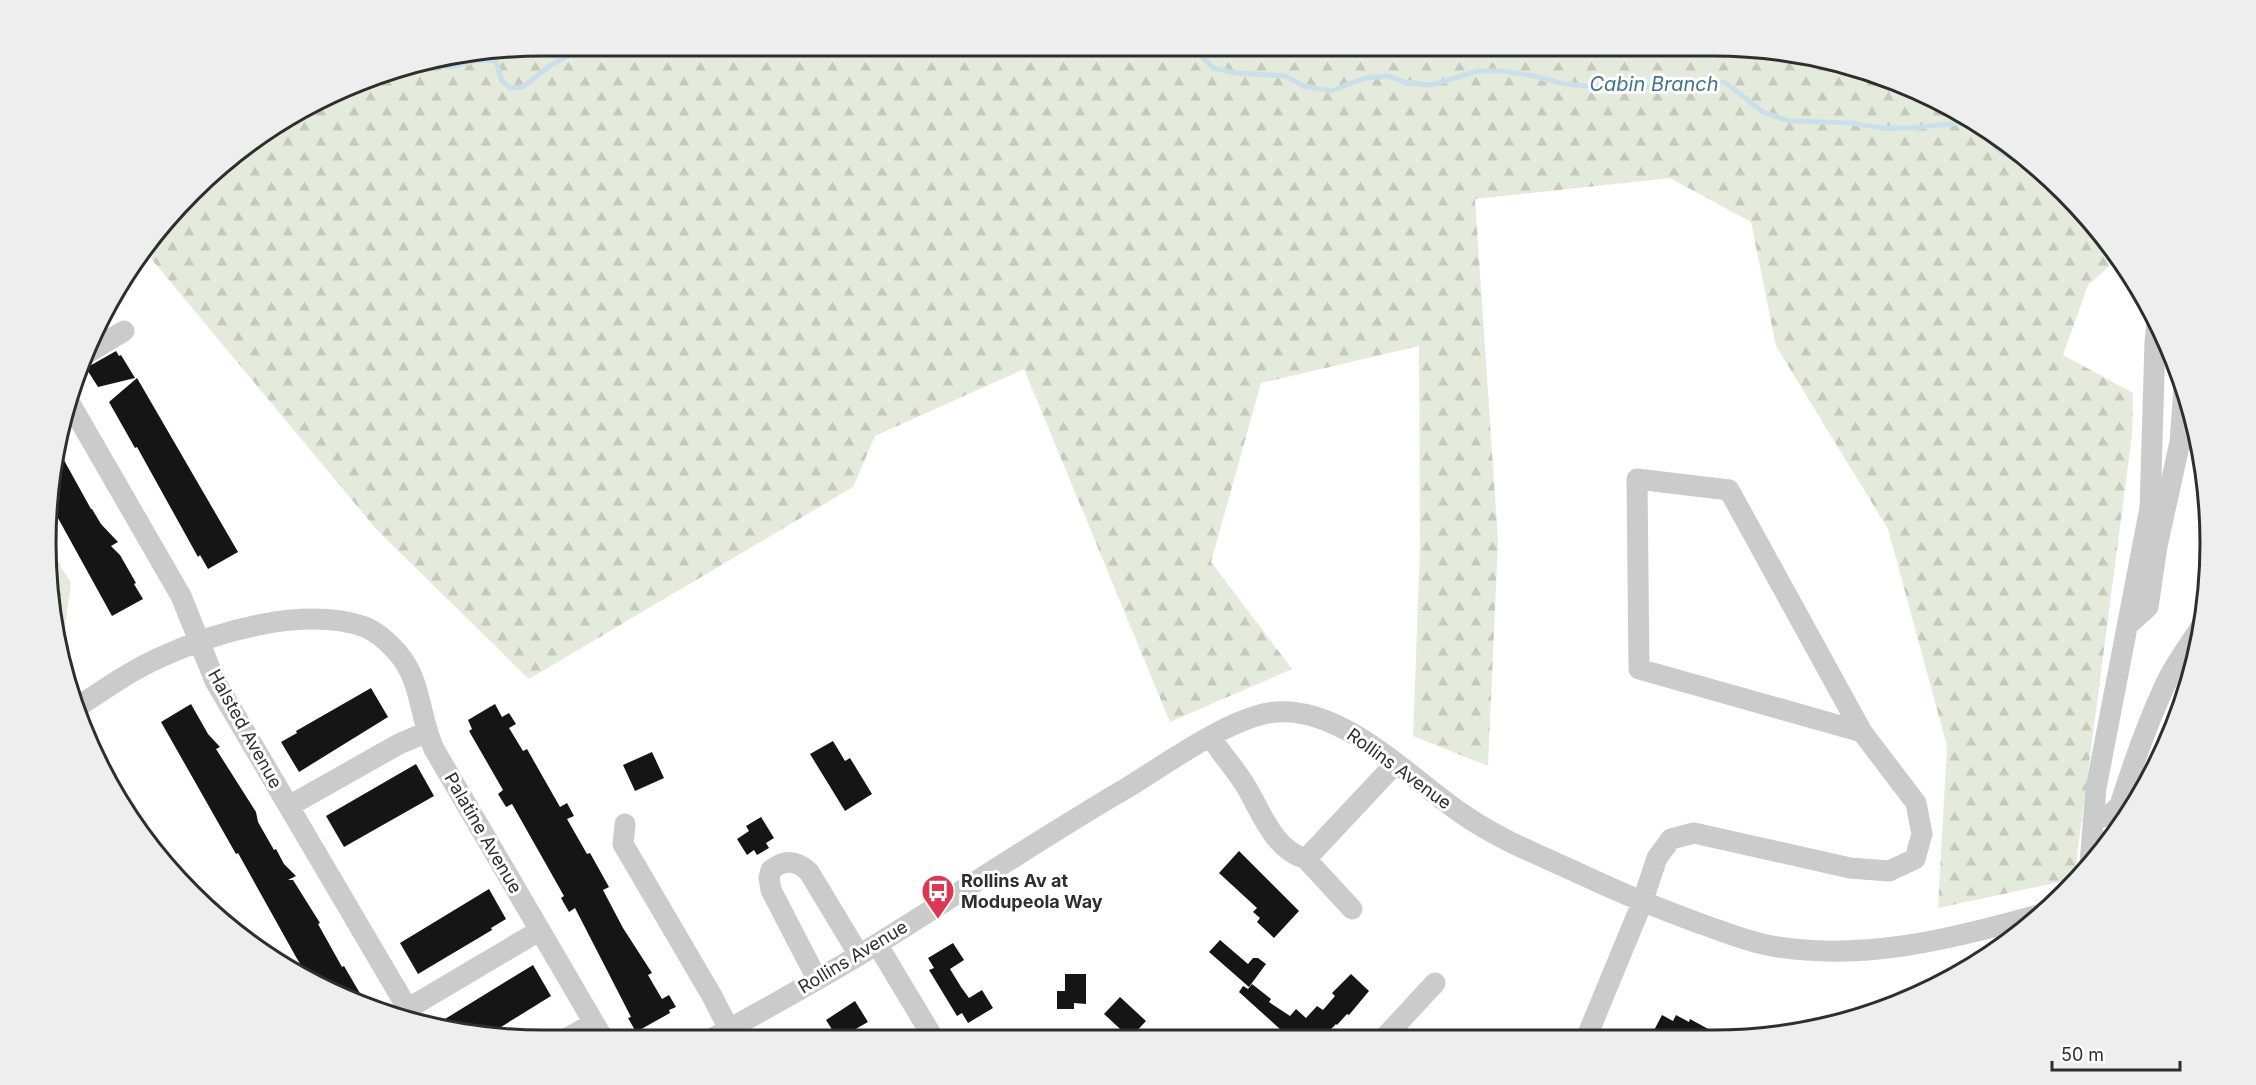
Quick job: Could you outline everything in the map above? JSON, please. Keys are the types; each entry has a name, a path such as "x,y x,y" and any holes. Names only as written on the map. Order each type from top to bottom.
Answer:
{"street":[{"path":"97,347 124,331"},
{"path":"2091,851 2096,788 2150,508 2155,339"},
{"name":"Halsted Avenue","path":"74,410 181,596 215,681 409,1011"},
{"path":"2128,625 2148,607 2157,546 2180,442 2182,410"},
{"path":"1589,1030 1642,903 1657,858 1671,839 1694,833 1851,868 1889,871 1915,859 1922,834 1916,803 1862,732 1729,490 1637,479 1639,669 1862,732"},
{"name":"Palatine Avenue","path":"201,642 252,625 304,620 344,622 367,628 398,652 411,671 418,689 426,732 539,931 598,1030"},
{"path":"83,703 115,682 161,657 201,642"},
{"path":"2092,821 2112,813 2120,805 2142,737 2172,673 2189,645"},
{"name":"Rollins Avenue","path":"727,1030 868,949 1054,831 1211,737 1236,723 1261,714 1291,711 1327,720 1343,728 1486,830 1642,903 1765,945 1816,951 1905,946 2023,918"},
{"path":"289,806 399,744 426,732"},
{"path":"1211,737 1248,790 1255,806 1280,843 1297,856 1306,859 1352,909"},
{"path":"1306,859 1395,764"},
{"path":"625,824 622,843 712,996 719,1030"},
{"path":"817,979 771,890 771,870 778,865 795,862 809,872 927,1030"},
{"path":"415,1013 539,931"},
{"path":"1391,1030 1435,983"}],"green space":[{"path":"1714,56 1777,60 1809,65 1870,81 1929,106 1957,121 2010,156 2058,198 2080,221 2112,264 2088,285 2063,355 2133,393 2132,435 2075,869 2064,881 1938,908 1947,746 1888,529 1776,346 1751,222 1670,178 1475,199 1498,541 1488,766 1413,736 1420,550 1419,346 1261,383 1211,562 1292,669 1170,722 1024,369 875,436 853,487 529,679 377,530 149,256 176,221 221,176 246,156 299,121 327,106 386,81 447,65 511,57"},
{"path":"57,560 71,583 64,633"}],"building":[{"path":"116,351 135,378 98,387 87,370 89,366"},
{"path":"137,378 238,552 208,569 200,555 198,557 137,447 135,448 109,402"},
{"path":"63,459 91,509 118,542 111,546 120,555 143,599 112,616 57,516"},
{"path":"371,688 388,717 299,772 281,742"},
{"path":"191,704 208,734 220,747 216,749 256,812 258,822 274,850 276,849 284,864 296,876 288,880 293,880 320,923 318,924 342,967 344,966 360,994 301,965 161,722"},
{"path":"495,704 502,717 509,713 516,724 509,728 523,751 527,749 560,807 567,803 574,816 567,819 609,887 603,890 623,928 652,973 648,975 662,999 669,995 676,1007 669,1010 670,1013 640,1030 635,1030 628,1018 631,1017 575,908 569,912 561,898 564,896 512,804 506,807 498,794 503,790 469,731 472,729 468,720"},
{"path":"833,741 845,761 850,758 872,794 845,811 810,754"},
{"path":"652,752 664,778 635,791 623,765"},
{"path":"416,764 434,796 344,847 326,816"},
{"path":"761,817 774,838 766,843 769,848 757,855 754,850 747,855 737,839 749,831 746,826"},
{"path":"1239,851 1299,911 1274,938 1257,922 1260,918 1253,912 1257,908 1219,873"},
{"path":"489,889 506,919 491,928 492,930 418,974 400,943"},
{"path":"1220,940 1248,964 1253,958 1258,958 1266,964 1249,987 1209,952"},
{"path":"953,943 964,960 950,969 961,987 969,998 982,990 993,1008 968,1023 962,1013 957,1016 929,970 934,968 928,958"},
{"path":"533,965 551,996 501,1027 445,1019"},
{"path":"1065,974 1086,974 1086,1004 1074,1003 1074,1009 1057,1009 1057,991 1065,991"},
{"path":"1351,974 1369,991 1349,1015 1347,1014 1330,1030 1279,1030 1239,992 1243,986 1248,989 1252,984 1271,999 1269,1002 1290,1016 1296,1009 1306,1018 1317,1006 1323,1010 1335,996 1332,993"},
{"path":"1120,997 1146,1021 1138,1030 1121,1030 1104,1014"},
{"path":"855,1001 868,1022 854,1030 832,1030 826,1020"},
{"path":"1662,1015 1673,1021 1676,1015 1689,1022 1690,1019 1710,1030 1654,1030"}],"waterway":[{"name":"Cabin Branch","path":"441,66 450,67 477,61 496,61 502,81 510,88 523,87 551,65 567,56"},
{"name":"Cabin Branch","path":"1202,56 1213,68 1236,73 1285,76 1304,86 1331,91 1365,78 1388,76 1404,82 1431,85 1478,71 1501,71 1593,87 1669,87 1703,80 1726,83 1763,112 1789,121 1852,123 1881,128 1960,123"},
{"name":"Cabin Branch","path":"1993,144 2013,159"}],"place":[{"name":"Rollins Av at Modupeola Way","path":"938,920"}]}
